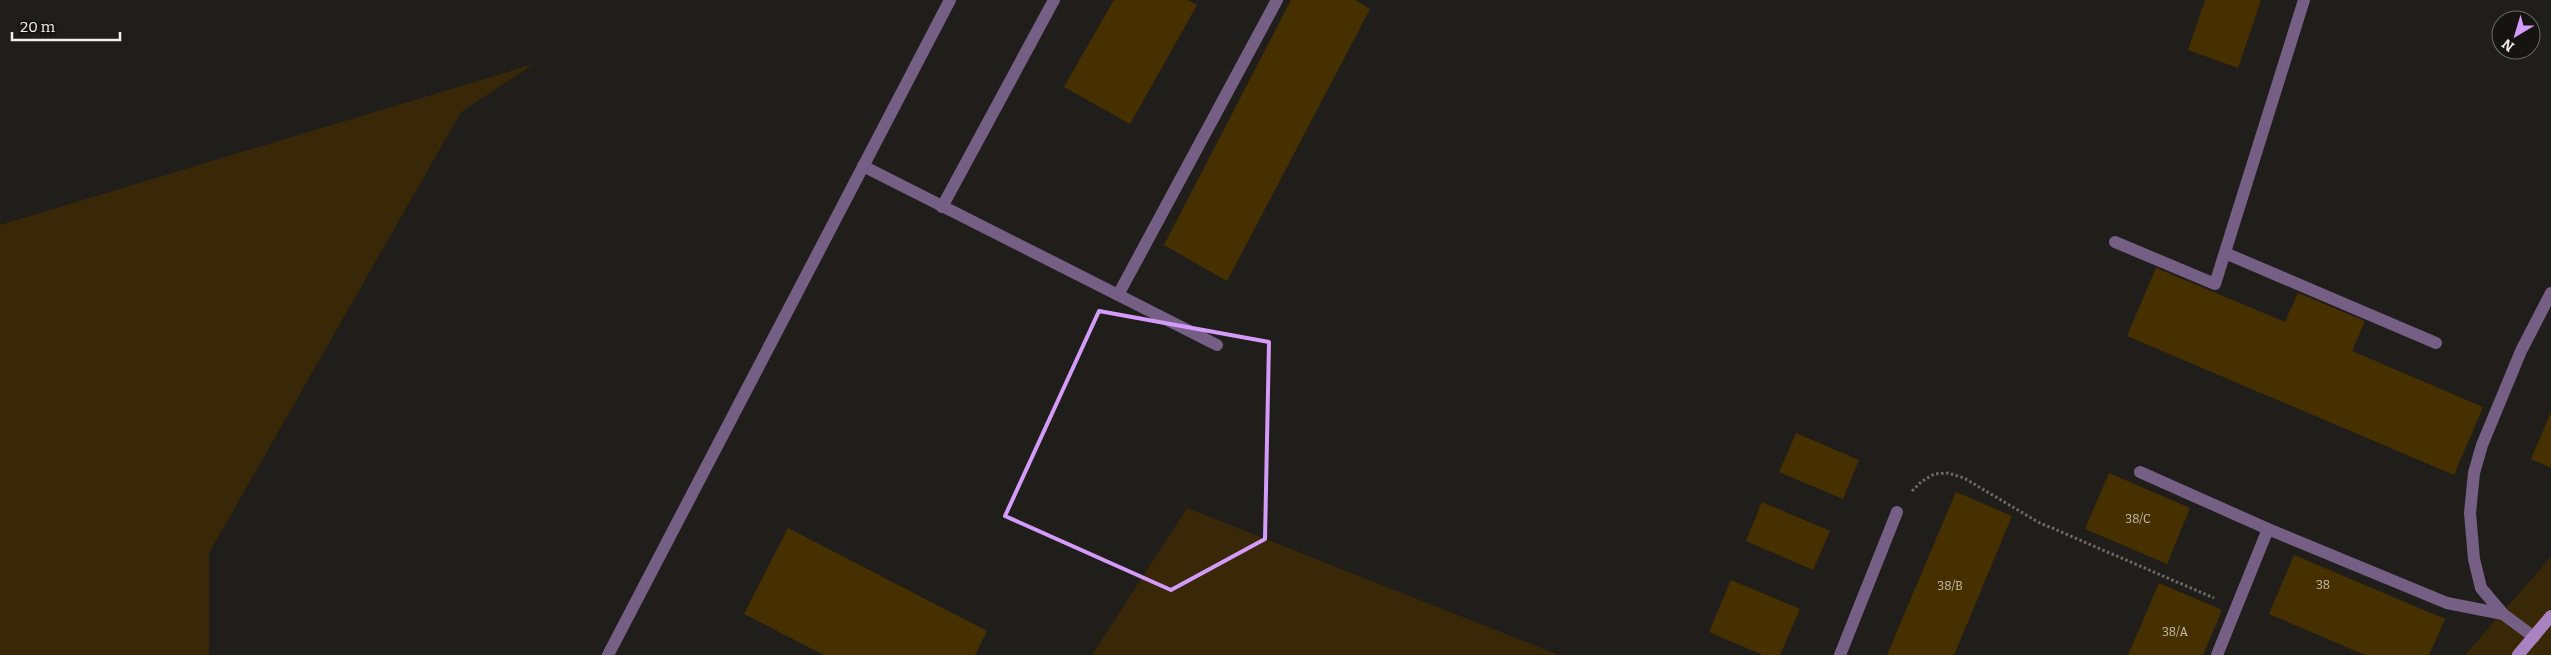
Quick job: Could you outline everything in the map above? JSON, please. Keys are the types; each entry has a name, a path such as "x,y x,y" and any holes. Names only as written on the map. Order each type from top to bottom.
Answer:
{"main road":[{"path":"2518,655 2551,616"}],"lane":[{"path":"608,655 950,0"},
{"path":"942,207 1054,0"},
{"path":"1118,296 1277,0"},
{"path":"2115,242 2215,284 2304,0"},
{"path":"864,166 1216,345"},
{"path":"2225,253 2436,343"},
{"path":"2534,637 2503,614 2481,588 2474,559 2470,512 2474,473 2482,445 2522,351 2551,293"},
{"path":"2140,472 2447,603 2503,614"},
{"path":"1840,655 1897,512"},
{"path":"2216,655 2268,528"}],"path":[{"path":"1897,512 1921,482 1934,474 1948,473 1964,478 2038,522 2236,608"}],"highlighted area":[{"path":"1099,311 1269,342 1265,539 1171,590 1005,516"}],"shaded area":[{"path":"534,64 461,112 209,553 209,655 0,655 0,225"},
{"path":"1187,508 1559,655 1092,655"},
{"path":"2551,557 2551,655 2465,655"}],"building":[{"path":"1114,0 1188,0 1197,5 1130,124 1064,87"},
{"path":"1291,0 1355,0 1370,9 1227,281 1164,245"},
{"path":"2205,0 2261,0 2238,68 2188,50"},
{"path":"2156,268 2285,322 2298,293 2365,321 2352,351 2483,407 2454,475 2127,336"},
{"path":"2551,412 2551,468 2531,459"},
{"path":"1796,433 1859,460 1843,499 1779,472"},
{"path":"2109,473 2190,508 2167,564 2085,529"},
{"path":"1956,492 2012,516 1954,655 1887,655"},
{"path":"1762,502 1830,531 1813,570 1746,541"},
{"path":"788,528 987,631 975,655 824,655 744,614"},
{"path":"2294,555 2445,619 2429,655 2365,655 2269,614"},
{"path":"1731,580 1800,609 1780,655 1763,655 1709,632"},
{"path":"2159,583 2222,610 2203,655 2128,655"}]}
